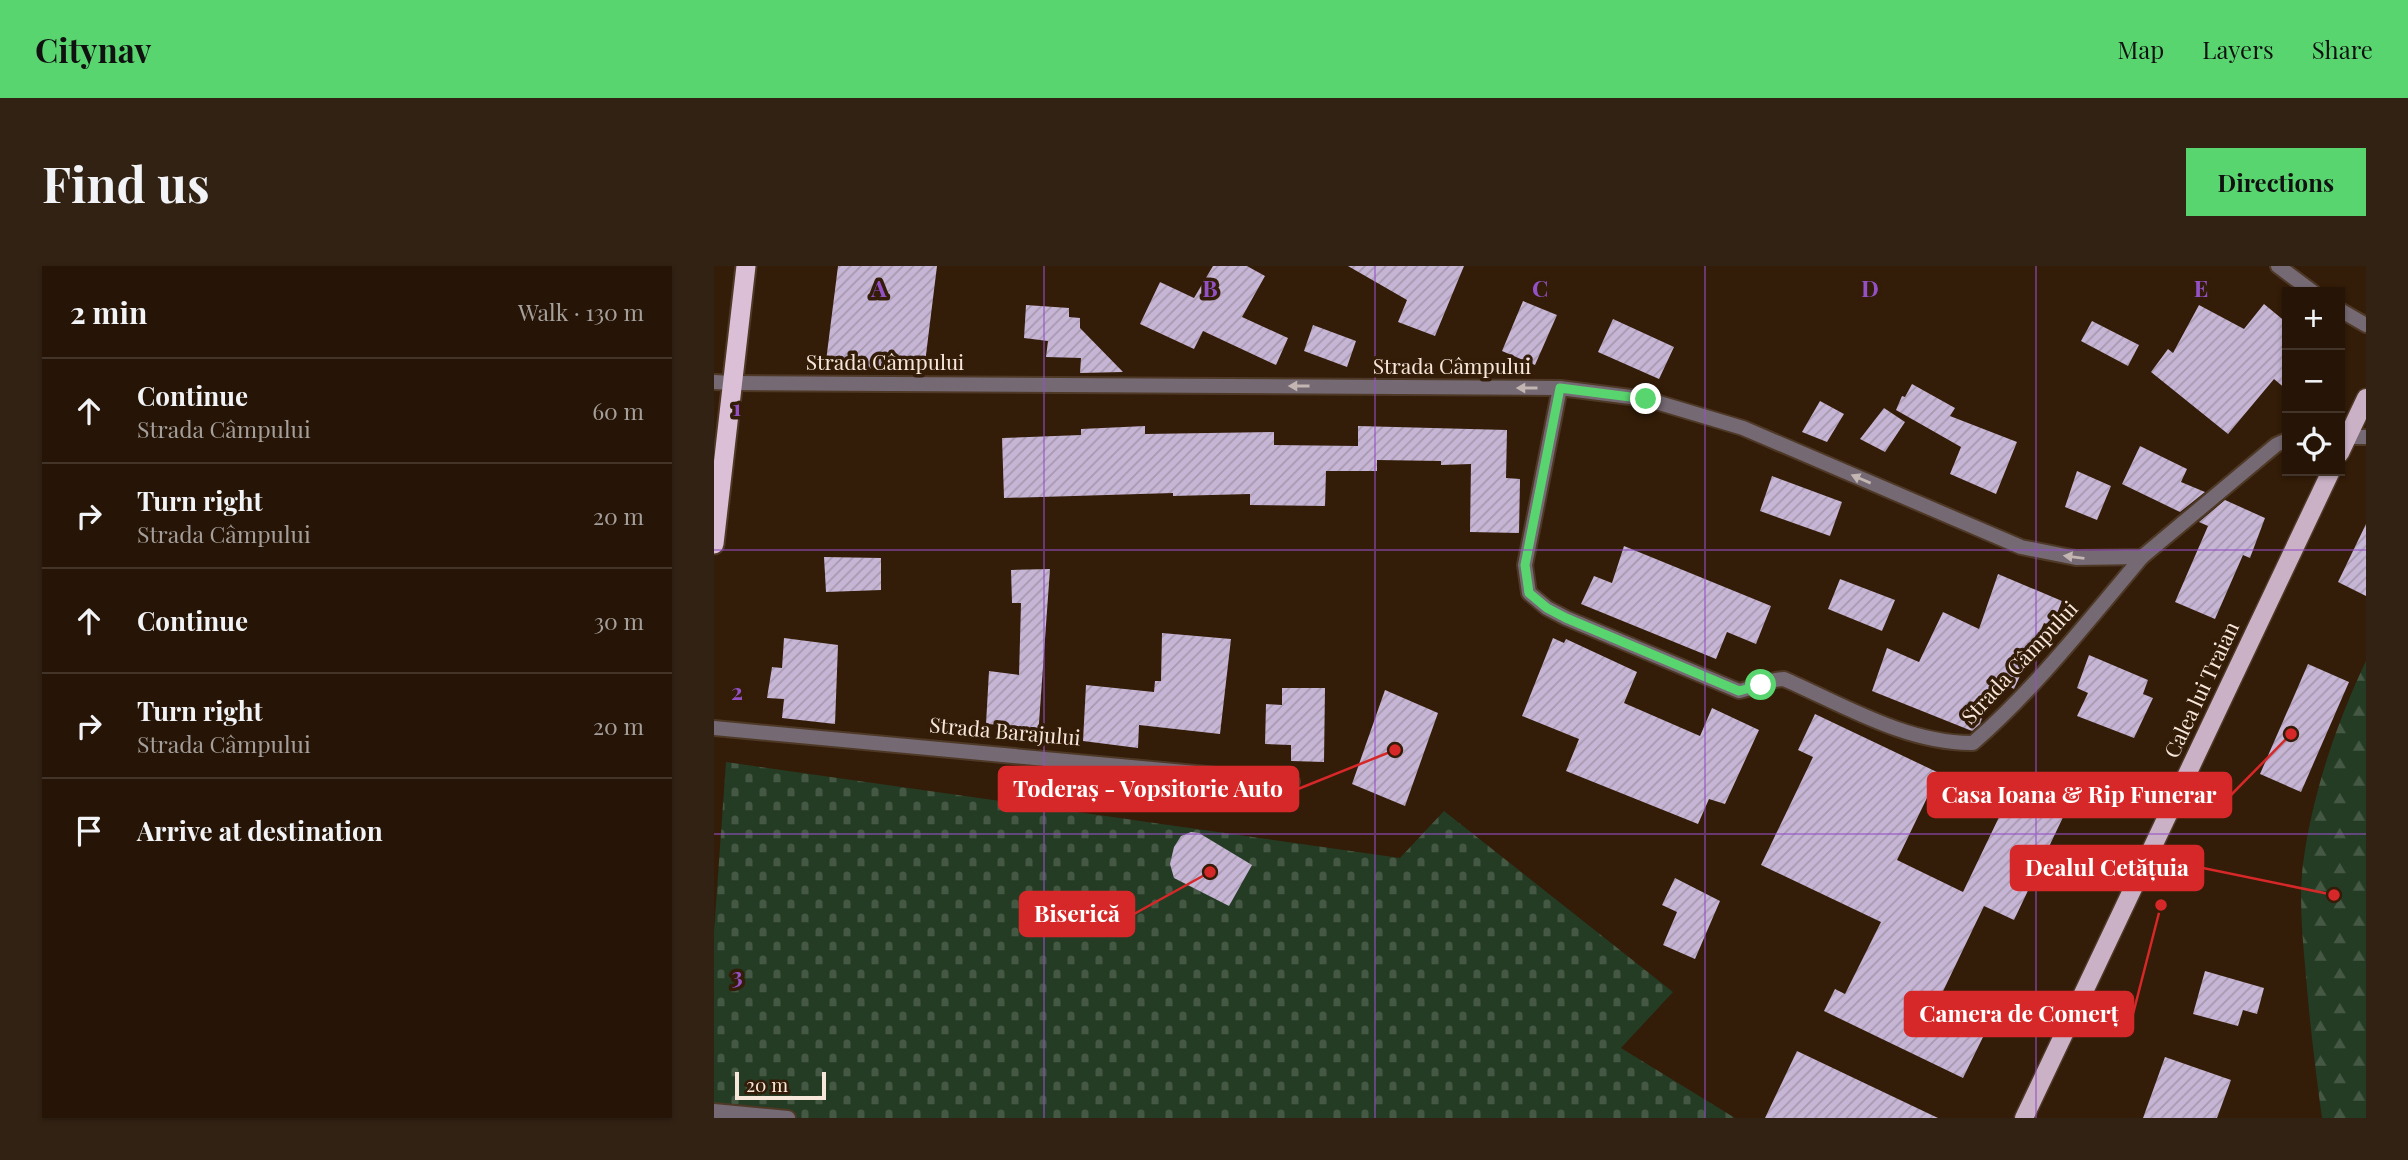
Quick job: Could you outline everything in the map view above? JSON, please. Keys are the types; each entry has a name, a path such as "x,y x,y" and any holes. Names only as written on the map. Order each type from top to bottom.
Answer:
{"highway":[{"path":"714,544 723,382 746,266"}],"main road":[{"path":"2345,436 2366,398"},
{"name":"Calea lui Traian","path":"2024,1118 2329,476"}],"street":[{"path":"2278,266 2306,287"},
{"path":"2345,313 2366,325"},
{"name":"Strada Câmpului","path":"723,382 1560,388 1646,399 1744,428 2021,547 2076,558 2142,557"},
{"name":"Strada Câmpului","path":"1560,388 1525,565 1529,593 1547,608 1566,618 1739,691 1774,679 1784,679 1916,737 1949,743 1973,743 1999,720 2067,647 2142,557 2282,442"},
{"path":"2345,441 2366,437"},
{"name":"Strada Barajului","path":"714,728 1292,782"},
{"path":"714,1111 788,1118"}],"green space":[{"path":"2366,661 2366,1118 2322,1118 2303,940 2303,864 2312,812 2327,760"},
{"path":"726,762 1400,858 1444,811 1673,992 1621,1048 1735,1118 714,1118 714,932"}],"building":[{"path":"838,266 937,266 924,371 861,368 856,372 825,369"},
{"path":"1213,266 1247,266 1265,276 1242,317 1288,338 1276,365 1203,331 1194,349 1140,324 1160,282 1194,298"},
{"path":"1348,266 1464,266 1435,336 1398,322 1407,300"},
{"path":"1523,301 1557,315 1535,365 1502,351"},
{"path":"2264,304 2282,319 2282,386 2274,379 2228,434 2151,372 2168,349 2173,353 2199,305 2244,329"},
{"path":"1026,305 1069,308 1069,317 1080,318 1080,328 1123,372 1080,373 1081,358 1046,357 1048,341 1024,338"},
{"path":"1613,319 1674,347 1659,379 1598,352"},
{"path":"2092,321 2139,345 2128,366 2081,341"},
{"path":"1313,325 1356,341 1347,367 1304,351"},
{"path":"1912,384 1955,408 1950,416 2017,442 1996,494 1950,474 1961,447 1896,410 1902,396 1905,397"},
{"path":"1820,401 1844,414 1827,442 1802,432"},
{"path":"1884,408 1905,422 1885,452 1860,439"},
{"path":"1145,426 1145,434 1274,432 1274,445 1358,446 1358,426 1507,430 1506,478 1520,479 1519,533 1470,532 1471,464 1441,465 1441,461 1377,460 1377,471 1326,471 1325,506 1250,505 1250,494 1173,496 1173,493 1004,498 1002,438 1081,435 1081,429"},
{"path":"2140,446 2187,469 2181,482 2205,492 2180,512 2122,484"},
{"path":"2077,471 2111,486 2097,520 2065,507"},
{"path":"1772,476 1842,502 1830,536 1760,511"},
{"path":"2225,500 2265,518 2250,558 2243,555 2215,619 2175,602 2208,526 2199,522"},
{"path":"2366,524 2366,596 2338,582"},
{"path":"1624,546 1771,606 1756,644 1727,632 1716,659 1581,604 1594,576 1612,583"},
{"path":"824,557 881,558 881,590 826,592"},
{"path":"1050,569 1038,737 1018,736 1018,726 986,724 989,671 1019,675 1021,603 1012,603 1011,570"},
{"path":"1998,574 2062,601 2052,626 2044,623 2014,689 1996,680 1980,724 1972,731 1872,691 1887,648 1919,662 1943,612 1979,629"},
{"path":"1840,579 1895,600 1882,631 1828,609"},
{"path":"1162,633 1231,639 1220,734 1139,725 1138,748 1083,741 1086,685 1154,692 1155,681 1161,681"},
{"path":"784,638 838,645 835,724 782,718 784,699 767,698 772,667 782,668"},
{"path":"1553,638 1564,643 1566,639 1637,672 1624,703 1700,736 1712,708 1759,730 1725,804 1709,799 1698,824 1566,771 1579,739 1522,716"},
{"path":"2089,655 2148,680 2143,694 2153,698 2134,738 2077,716 2088,693 2077,688"},
{"path":"2308,664 2349,682 2301,792 2260,774"},
{"path":"1282,688 1325,688 1324,762 1291,761 1291,745 1265,744 1266,704 1282,705"},
{"path":"1385,690 1438,713 1405,806 1352,784"},
{"path":"1815,714 1939,773 1897,860 1963,892 2014,786 2066,811 2014,920 1984,906 1933,1012 1983,1037 1963,1078 1824,1011 1835,989 1845,994 1881,922 1761,865 1813,757 1798,750"},
{"path":"1191,832 1199,833 1252,865 1229,906 1174,878 1170,864 1174,847 1181,836"},
{"path":"1675,878 1720,901 1695,959 1663,945 1677,912 1662,905"},
{"path":"2205,971 2264,988 2257,1014 2243,1010 2238,1026 2193,1014"},
{"path":"1797,1051 1938,1118 1765,1118"},
{"path":"2165,1057 2231,1080 2217,1118 2143,1118"}],"place":[{"name":"Casa Ioana & Rip Funerar","path":"2291,734"},
{"name":"Toderaș - Vopsitorie Auto","path":"1395,750"},
{"name":"Biserică","path":"1210,872"},
{"name":"Dealul Cetățuia","path":"2334,895"},
{"name":"Camera de Comerț","path":"2161,905"}],"route":[{"path":"1646,399 1560,388 1525,565 1529,593 1547,608 1566,618 1739,691 1761,685"}]}
